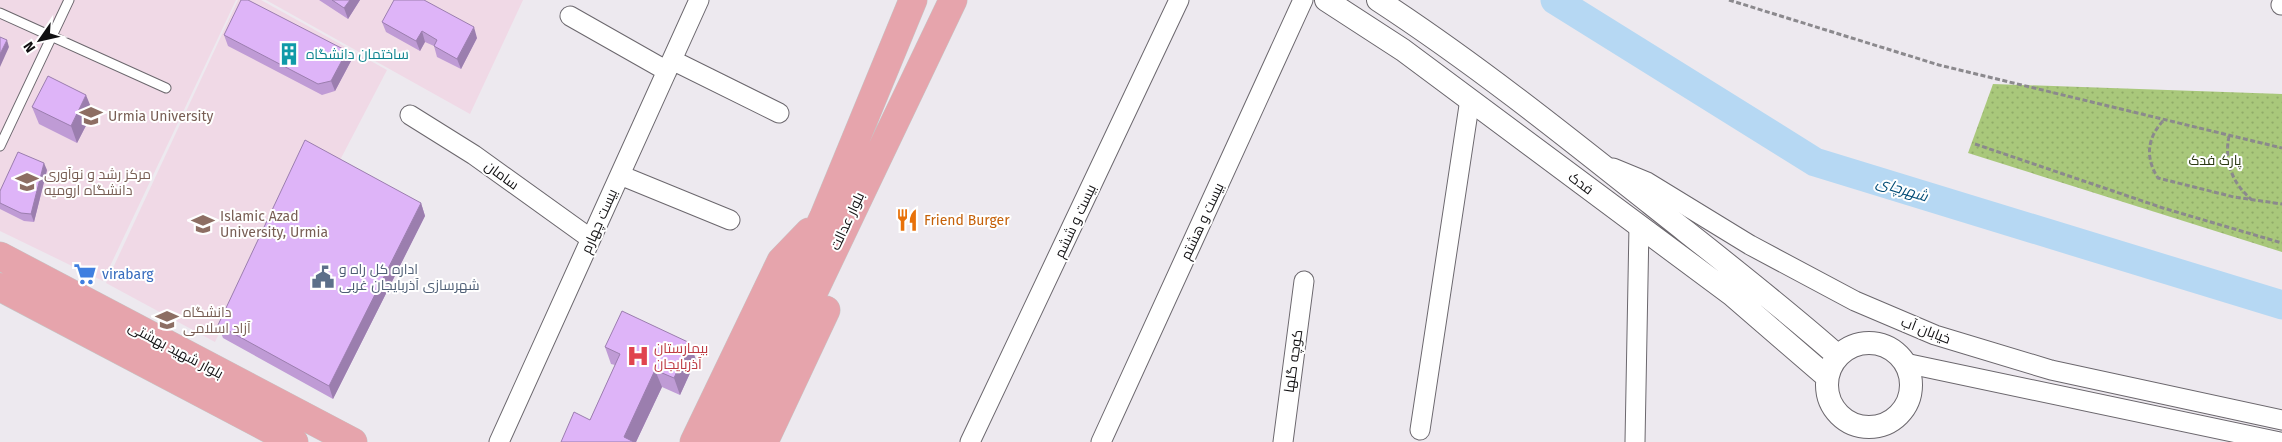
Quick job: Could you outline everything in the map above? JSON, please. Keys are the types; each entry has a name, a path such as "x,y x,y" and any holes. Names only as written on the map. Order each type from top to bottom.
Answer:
{"main road":[{"name":"بلوار عدالت","path":"719,442 824,216 870,99 913,0"},
{"name":"بلوار عدالت","path":"742,442 953,0"},
{"path":"764,442 833,296 855,205"},
{"path":"694,442 781,261 824,216"},
{"name":"بلوار شهید بهشتی","path":"0,256 322,435 353,442"},
{"name":"بلوار شهید بهشتی","path":"0,287 294,442"}],"street":[{"name":"بیست چهارم","path":"499,442 699,0"},
{"name":"بیست و ششم","path":"970,442 1179,0"},
{"name":"بیست و هشتم","path":"1101,442 1303,0"},
{"name":"فدک","path":"1326,0 1403,50 1732,295 1827,377"},
{"name":"فدک","path":"1378,0 1422,29 1599,163 1800,322 1838,356"},
{"path":"570,16 670,65 779,113"},
{"path":"1420,430 1470,99"},
{"name":"سامان","path":"410,115 474,155 591,239"},
{"name":"خیابان آب","path":"1599,163 1647,182 1750,246 1855,301 1935,335 2051,370 2282,420"},
{"path":"620,175 730,220"},
{"path":"1635,442 1639,226"},
{"name":"کوچه گلها","path":"1282,442 1304,281"},
{"path":"1866,343 1881,344 1895,352 1905,363 1910,377 1911,391 1906,405 1880,434 1840,417 1831,406 1827,392 1827,377 1830,366 1850,346 1866,343"},
{"path":"1905,363 2280,442"}],"lane":[{"path":"0,146 69,0"},
{"path":"0,13 166,88"}],"path":[{"path":"1729,0 1939,65 2282,148"},
{"path":"2163,120 2152,135 2149,153 2153,170 2158,178 2253,201 2282,204"},
{"path":"2229,136 2227,148 2230,172 2236,183 2253,201"},
{"path":"1975,144 2163,208 2282,243"}],"shaded area":[{"name":"Urmia University","path":"0,0 236,0 103,281 0,231"},
{"name":"Islamic Azad University, Urmia","path":"238,0 261,0 387,70 338,164 308,149 215,342 106,283"},
{"path":"266,0 523,0 470,114"}],"green space":[{"name":"پارک فدک","path":"1993,84 2282,94 2282,252 1968,153"}],"building":[{"name":"ساختمان دانشگاه","path":"241,0 248,0 347,51 331,81 318,84 224,35"},
{"path":"332,0 350,0 344,8"},
{"path":"394,0 424,0 474,27 457,59 434,46 437,40 422,31 416,41 382,22"},
{"path":"0,37 7,40 0,54"},
{"path":"48,76 86,95 71,126 32,107"},
{"name":"اداره کل راه و شهرسازی آذربایجان غربی","path":"305,140 421,203 329,386 218,325"},
{"name":"مرکز رشد و نوآوری دانشگاه ارومیه","path":"18,152 44,163 31,214 21,213 0,203 0,191"},
{"name":"بیمارستان آذربایجان","path":"622,311 690,343 674,378 655,370 624,437 634,442 561,442 574,412 590,420 620,354 605,347"}],"waterway":[{"name":"شهرچای","path":"1555,0 1815,162 2282,305"}],"place":[{"name":"ساختمان دانشگاه","path":"289,54"},
{"name":"Urmia University","path":"91,116"},
{"name":"مرکز رشد و نوآوری دانشگاه ارومیه","path":"27,182"},
{"name":"Friend Burger","path":"907,220"},
{"name":"Islamic Azad University, Urmia","path":"203,224"},
{"name":"virabarg","path":"85,274"},
{"name":"اداره کل راه و شهرسازی آذربایجان غربی","path":"323,277"},
{"name":"دانشگاه آزاد اسلامی","path":"167,320"},
{"name":"بیمارستان آذربایجان","path":"638,356"}]}
